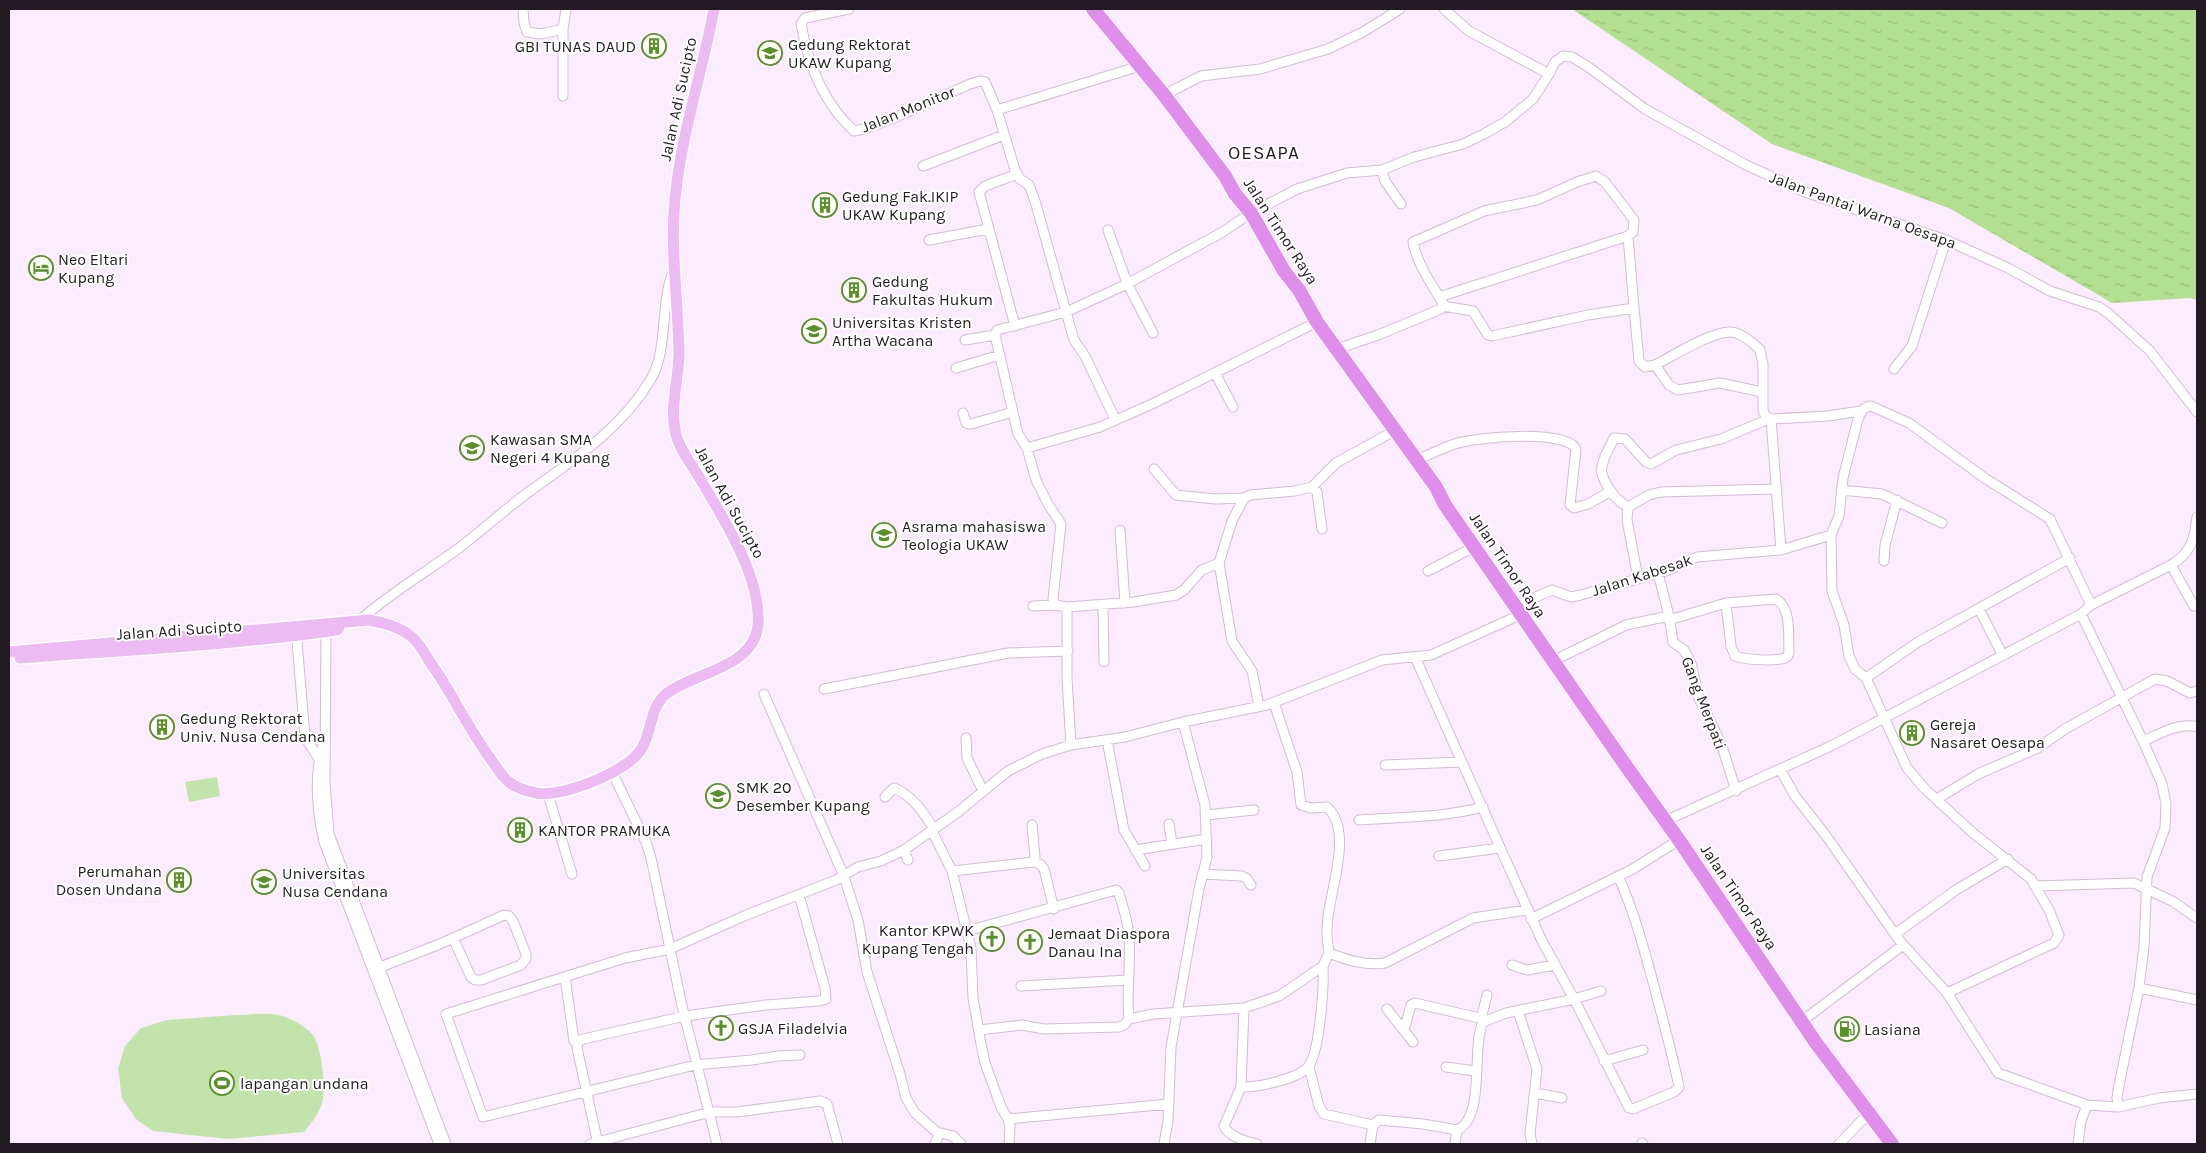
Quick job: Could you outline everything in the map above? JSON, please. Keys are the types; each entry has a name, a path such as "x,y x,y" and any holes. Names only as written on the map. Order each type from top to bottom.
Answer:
{"highway":[{"name":"Jalan Timor Raya","path":"1093,9 1164,95 1225,176 1235,194 1252,213 1284,271 1299,290 1317,322 1436,487 1445,505 1679,840 1849,1090 1892,1144"}],"main road":[{"name":"Jalan Adi Sucipto","path":"9,659 85,652 152,650 326,627 336,630 348,620 380,622 401,629 412,636 442,679 483,748 508,782 528,791 548,794 573,789 626,766 639,753 648,736 654,711 662,697 678,686 732,661 743,653 755,637 758,625 757,605 745,560 684,455 676,433 674,403 679,360 675,268 675,191 689,118 714,9"},
{"name":"Jalan Adi Sucipto","path":"9,652 296,631"}],"street":[{"path":"522,9 527,32 541,34 563,30"},
{"path":"563,96 563,30 566,9"},
{"name":"Jalan Monitor","path":"849,9 805,18 801,24 821,90 834,109 854,131 896,117 980,81 985,82 997,110 1017,174 1020,178 1027,181 1035,201 1074,340 1085,356 1115,419"},
{"path":"1164,95 1201,76 1266,68 1328,49 1363,32 1400,9"},
{"path":"1444,9 1469,31 1549,74"},
{"name":"Jalan Pantai Warna Oesapa","path":"1252,213 1283,196 1329,178 1347,173 1382,170 1414,157 1463,144 1484,134 1533,99 1558,58 1568,56 1587,66 1645,110 1746,165 1805,192 1946,240 2008,268 2050,291 2098,307 2108,313 2150,351 2197,412"},
{"path":"997,110 1140,66"},
{"path":"923,166 1004,136"},
{"path":"1382,170 1385,182 1401,204"},
{"path":"1015,326 979,191 990,184 1017,174"},
{"path":"1441,302 1628,236 1635,226 1632,215 1605,182 1596,176 1577,182 1537,200 1484,211 1414,242 1425,274 1441,302 1473,311 1488,335 1492,336 1588,315 1634,308"},
{"path":"1055,605 1053,599 1061,524 1036,480 1030,465 1027,448 1018,434 995,335 997,330 1066,312 1127,284 1221,234 1252,213"},
{"path":"929,240 988,229"},
{"path":"1108,230 1127,284 1153,333"},
{"path":"1628,236 1639,361 1645,367 1655,365 1719,333 1736,333 1744,336 1760,350 1763,364 1763,410 1770,419 1781,550"},
{"path":"1894,369 1912,346 1946,240"},
{"path":"361,620 375,607 460,547 528,492 595,444 633,406 656,368 667,293 675,268"},
{"path":"1337,348 1438,311 1441,302"},
{"path":"1027,448 1100,427 1152,404 1317,322"},
{"path":"966,340 995,335"},
{"path":"956,368 1000,355"},
{"path":"1655,365 1664,380 1673,389 1678,390 1720,383 1762,392"},
{"path":"1215,372 1233,408"},
{"path":"1947,993 2058,940 2059,934 2036,886 2008,859 1972,832 1925,789 1907,768 1866,678 1855,669 1849,656 1844,625 1832,591 1831,535 1839,516 1846,461 1861,411 1866,406 1871,406 1895,415 1986,479 2050,519 2091,605"},
{"path":"1628,507 1620,503 1611,491 1601,470 1605,456 1614,438 1625,439 1646,462 1651,464 1676,450 1721,440 1770,419 1828,416 1861,411"},
{"path":"963,413 966,423 971,424 1013,412"},
{"path":"1154,469 1176,495 1209,498 1244,498 1250,495 1305,490 1312,487 1336,463 1394,431"},
{"path":"1416,460 1456,443 1495,436 1546,438 1570,443 1576,449 1570,505 1574,508 1581,507 1611,491"},
{"path":"1312,487 1317,492 1322,529"},
{"path":"1628,507 1649,495 1661,492 1777,489"},
{"path":"1841,490 1871,491 1897,500 1921,514 1942,523"},
{"path":"1244,498 1232,521 1218,563 1232,642 1252,671 1259,706"},
{"path":"1884,561 1885,545 1897,500"},
{"path":"1628,507 1626,520 1638,578"},
{"path":"1665,821 1736,791 1884,719 2002,654 2081,614 2091,605 2115,595 2171,565 2187,553 2194,536 2197,517"},
{"path":"1122,535 1125,603"},
{"name":"Jalan Kabesak","path":"586,1092 483,1117 446,1016 447,1012 625,958 670,949 836,880 843,874 881,861 904,850 933,830 1008,772 1026,761 1071,746 1107,740 1274,703 1345,673 1382,660 1431,655 1518,610 1548,591 1556,590 1571,597 1658,573 1697,557 1781,550 1831,535"},
{"path":"1428,571 1474,547"},
{"path":"1866,678 1918,642 1980,610 2070,558"},
{"path":"1032,606 1103,605 1176,595 1184,590 1202,570 1218,563"},
{"path":"2171,565 2196,608"},
{"name":"Gang Merpati","path":"1658,573 1669,618 1672,642 1684,650 1691,663 1699,698 1722,746 1736,791"},
{"path":"1553,661 1626,625 1669,618 1726,603 1743,603 1771,599 1779,601 1783,605 1787,618 1789,653 1787,657 1771,660 1735,656 1731,646 1726,603"},
{"path":"1103,605 1104,662"},
{"path":"1067,607 1068,703 1071,746"},
{"path":"1980,610 2002,654"},
{"path":"2081,614 2162,784 2167,813 2160,846 2147,877 2140,988 2119,1088 2118,1107"},
{"path":"321,783 327,738 326,627"},
{"path":"296,631 305,737 319,759"},
{"path":"824,689 1008,653 1068,651"},
{"path":"1415,657 1529,915 1629,1108 1633,1110 1674,1092 1679,1087 1667,1028 1642,939 1629,900 1618,876"},
{"path":"1937,799 1978,774 2038,748 2065,729 2155,679 2167,681 2190,692 2197,691"},
{"path":"764,694 843,874 858,920 867,972 906,1098 915,1113 939,1134"},
{"path":"1241,1087 1252,1088 1299,1073 1308,1067 1314,1053 1321,1010 1323,966 1330,953 1327,939 1327,918 1340,847 1338,831 1331,812 1327,807 1311,808 1302,805 1297,772 1274,703"},
{"path":"1164,1144 1168,1130 1171,1047 1202,874 1207,857 1206,815 1197,770 1183,722"},
{"path":"2143,741 2176,727 2184,725 2197,727"},
{"path":"327,738 322,746 319,759 331,853 433,1118 446,1144"},
{"path":"966,738 966,758 983,791"},
{"path":"1107,740 1124,830 1145,866"},
{"path":"1385,765 1462,762"},
{"path":"1780,769 1796,796 1903,945 1947,993 1998,1073 2087,1105 2118,1107 2159,1098 2197,1094"},
{"path":"612,772 646,842 696,1066 710,1112 717,1144"},
{"path":"886,797 894,788 919,806 933,830 952,871 971,948 973,998 985,1063 1001,1107 1008,1118 1010,1127 1009,1144"},
{"path":"548,794 572,874"},
{"path":"1359,820 1432,816 1461,813 1483,808"},
{"path":"1206,815 1254,810"},
{"path":"1032,824 1035,857 1033,862"},
{"path":"1169,824 1172,844"},
{"path":"1135,850 1207,839"},
{"path":"1330,953 1346,959 1372,964 1385,963 1473,918 1529,915 1618,876 1679,840"},
{"path":"1438,856 1500,848"},
{"path":"904,850 908,860"},
{"path":"1895,934 1956,890 2008,859"},
{"path":"952,871 1033,862 1040,864 1044,869 1054,909"},
{"path":"1202,874 1242,876 1251,885"},
{"path":"2036,886 2140,884 2197,918"},
{"path":"967,931 1054,909 1113,890 1118,892 1128,924 1129,1019 1124,1026 1044,1029 1022,1025 979,1030"},
{"path":"577,1044 586,1037 685,1016 826,999 825,988 799,894"},
{"path":"376,968 454,938 500,916 507,915 513,920 526,954 526,959 521,964 481,980 475,980 471,977 454,938"},
{"path":"1802,1020 1903,945"},
{"path":"1512,965 1527,970 1555,965"},
{"path":"1129,1019 1178,1011 1244,1008 1279,996 1323,966"},
{"path":"565,977 574,1042 577,1044 596,1144 710,1112 737,1112 823,1101 827,1104 837,1144"},
{"path":"1021,986 1128,980"},
{"path":"2140,988 2197,1000"},
{"path":"1404,1030 1411,1005 1415,1003 1483,1020 1601,991"},
{"path":"1370,1144 1373,1125 1379,1120 1395,1120 1457,1130 1463,1128 1469,1115 1475,1091 1481,1026 1487,995"},
{"path":"1244,1008 1241,1087 1227,1115 1224,1128 1227,1132 1247,1142 1257,1144"},
{"path":"1387,1009 1413,1042"},
{"path":"1518,1012 1535,1061 1535,1093 1530,1134 1532,1144"},
{"path":"1604,1061 1643,1050"},
{"path":"586,1092 696,1066 800,1055"},
{"path":"1308,1067 1319,1106 1324,1114 1373,1125"},
{"path":"1446,1067 1476,1071"},
{"path":"1535,1093 1562,1098"},
{"path":"1008,1118 1169,1104"},
{"path":"2078,1144 2081,1121 2087,1105"},
{"path":"1838,1144 1869,1113"},
{"path":"433,1118 439,1144"},
{"path":"1455,1144 1457,1130"},
{"path":"939,1134 945,1133 953,1136 961,1144"},
{"path":"935,1144 939,1134"}],"shaded area":[{"path":"217,777 220,796 189,802 185,782"},
{"name":"lapangan undana","path":"236,1015 279,1015 301,1025 312,1034 321,1057 324,1088 319,1111 304,1132 228,1139 153,1131 136,1119 122,1098 118,1069 125,1046 141,1028 167,1020"}],"water":[{"path":"1572,9 2197,9 2197,300 2190,298 2112,303 1949,208 1772,144"}],"place":[{"name":"GBI TUNAS DAUD","path":"654,46"},
{"name":"Gedung Rektorat UKAW Kupang","path":"770,53"},
{"name":"Gedung Fak.IKIP UKAW Kupang","path":"825,205"},
{"name":"Neo Eltari Kupang","path":"41,268"},
{"name":"Gedung Fakultas Hukum","path":"854,290"},
{"name":"Universitas Kristen Artha Wacana","path":"814,331"},
{"name":"Kawasan SMA Negeri 4 Kupang","path":"472,448"},
{"name":"Asrama mahasiswa Teologia UKAW","path":"884,535"},
{"name":"Gedung Rektorat Univ. Nusa Cendana","path":"162,727"},
{"name":"Gereja Nasaret Oesapa","path":"1912,733"},
{"name":"SMK 20 Desember Kupang","path":"718,796"},
{"name":"KANTOR PRAMUKA","path":"520,830"},
{"name":"Perumahan Dosen Undana","path":"179,880"},
{"name":"Universitas Nusa Cendana","path":"264,882"},
{"name":"Kantor KPWK Kupang Tengah","path":"992,939"},
{"name":"Jemaat Diaspora Danau Ina","path":"1030,942"},
{"name":"GSJA Filadelvia","path":"721,1028"},
{"name":"Lasiana","path":"1847,1029"},
{"name":"lapangan undana","path":"222,1083"}],"district":[{"name":"OESAPA","path":"1264,153"}]}
